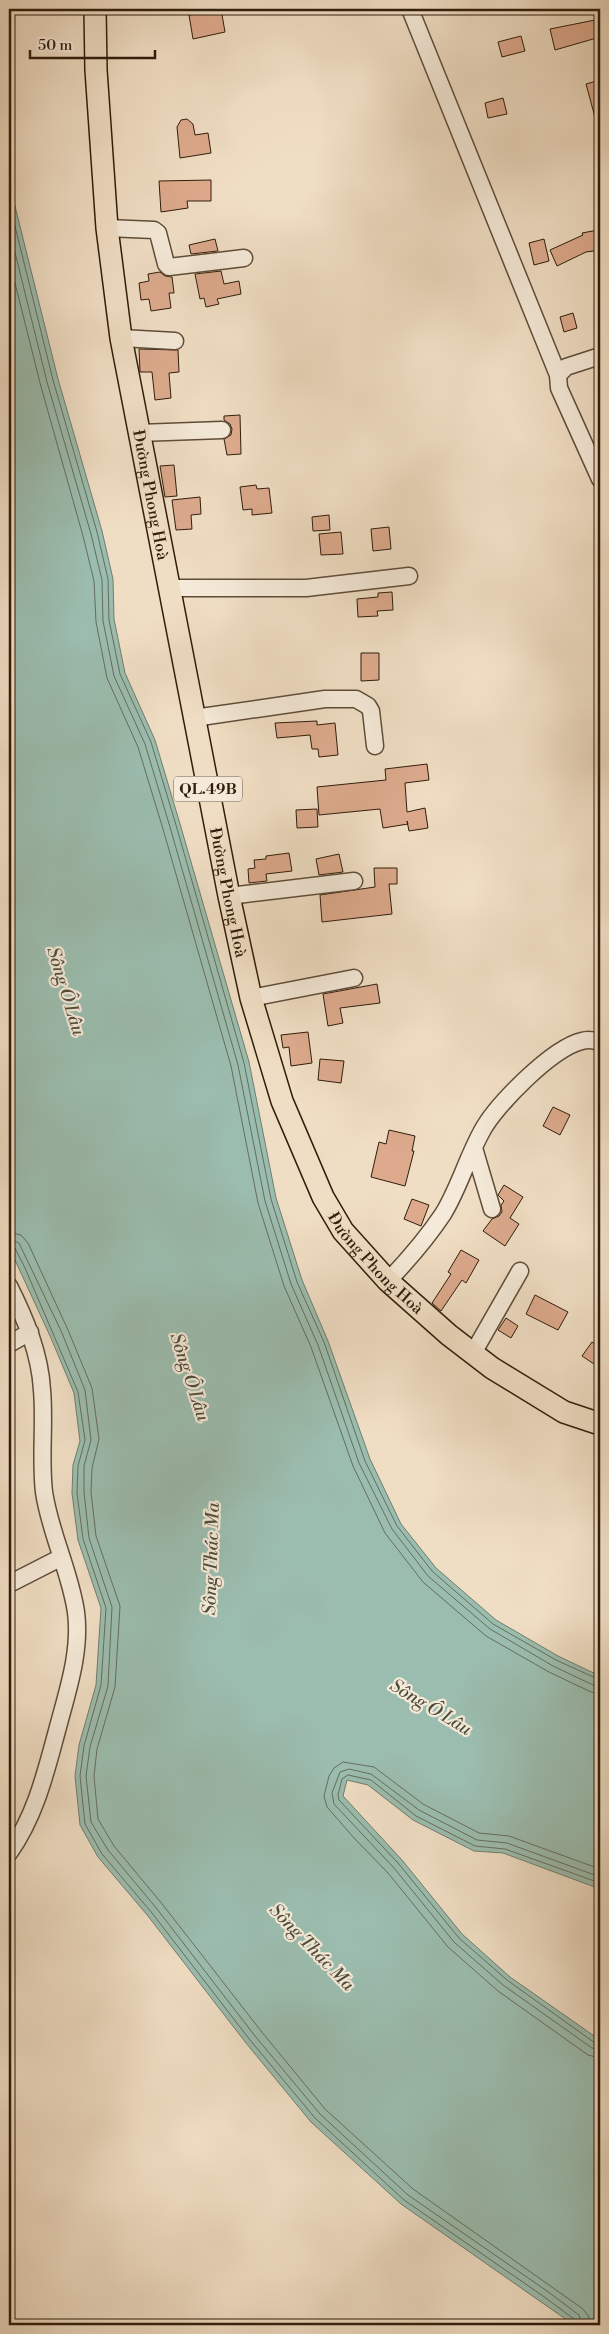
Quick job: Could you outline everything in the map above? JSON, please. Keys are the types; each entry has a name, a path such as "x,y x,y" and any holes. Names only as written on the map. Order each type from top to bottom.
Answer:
{"main road":[{"name":"Đường Phong Hoà","path":"95,9 96,70 107,228 121,338 229,896 251,998 282,1101 323,1197 343,1231 388,1281 472,1355 556,1408 600,1424"}],"street":[{"path":"410,9 558,375 559,388 600,479"},
{"path":"107,228 154,230 158,233 166,264 169,267 244,258"},
{"path":"121,338 175,341"},
{"path":"558,375 566,367 600,356"},
{"path":"138,433 222,430"},
{"path":"168,588 306,588 409,576"},
{"path":"194,718 348,698 363,702 371,711 375,746"},
{"path":"229,896 354,882"},
{"path":"251,998 354,978"},
{"path":"388,1281 443,1214 482,1132 499,1108 548,1061 569,1046 582,1041 600,1042"},
{"path":"474,1148 492,1209"},
{"path":"472,1355 520,1271"},
{"path":"9,1286 30,1332 42,1389 44,1489 47,1513 76,1613 76,1646 73,1672 40,1793 26,1826 9,1853"},
{"path":"9,1344 30,1332"},
{"path":"9,1584 60,1558"}],"water":[{"path":"9,182 58,379 102,531 113,579 114,619 125,673 155,740 249,1062 276,1198 302,1280 328,1341 370,1459 401,1524 436,1568 496,1620 558,1656 600,1676 600,1889 503,1853 474,1851 413,1820 368,1785 347,1780 343,1796 402,1860 462,1934 510,1977 600,2040 600,2325 574,2325 401,2204 311,2122 246,2043 148,1916 98,1857 80,1825 75,1776 79,1745 96,1685 101,1608 78,1540 72,1493 73,1465 80,1441 74,1393 9,1247"}],"building":[{"path":"221,9 225,32 193,39 189,15"},
{"path":"600,19 600,37 555,50 550,29"},
{"path":"521,36 525,51 502,57 498,42"},
{"path":"600,80 600,121 596,121 586,84"},
{"path":"503,98 507,114 488,118 485,103"},
{"path":"187,119 193,124 195,135 208,133 211,153 180,158 177,127 181,120"},
{"path":"211,180 211,201 187,201 188,208 161,212 159,181"},
{"path":"598,230 600,250 586,252 557,266 550,250 583,235 582,233"},
{"path":"215,239 218,251 191,254 189,245"},
{"path":"544,239 549,261 534,265 529,243"},
{"path":"221,271 224,284 239,281 241,294 217,299 219,304 206,307 204,298 200,299 195,274"},
{"path":"160,272 165,276 172,277 174,293 169,293 171,308 151,311 149,299 141,300 139,283 149,281 148,274"},
{"path":"573,313 577,328 564,332 560,317"},
{"path":"139,349 178,350 179,372 169,373 171,398 155,400 152,372 140,372"},
{"path":"240,415 241,454 227,455 224,439 231,435 232,429 230,424 224,420 224,416"},
{"path":"174,465 177,496 165,497 160,466"},
{"path":"256,485 257,489 269,488 272,513 252,515 252,509 243,510 240,487"},
{"path":"200,497 201,514 191,515 192,529 176,530 172,500"},
{"path":"329,515 330,530 313,531 312,517"},
{"path":"389,527 391,549 373,551 371,529"},
{"path":"341,532 343,554 321,555 319,534"},
{"path":"392,592 393,610 377,611 378,616 358,617 357,599 378,597 378,593"},
{"path":"361,653 379,653 379,680 361,681"},
{"path":"317,721 317,725 335,723 338,755 319,757 318,749 312,749 310,735 277,738 275,723"},
{"path":"427,764 429,780 405,783 407,812 425,808 428,828 409,831 408,824 383,828 380,809 319,815 317,787 386,780 385,769"},
{"path":"317,809 318,827 297,828 296,810"},
{"path":"289,853 292,871 266,874 267,881 249,883 248,869 255,868 254,860 266,859 266,856"},
{"path":"339,854 343,872 319,875 316,859"},
{"path":"374,868 397,868 397,884 389,884 392,914 322,922 320,895 375,887"},
{"path":"377,984 380,1003 340,1008 343,1023 328,1026 323,994"},
{"path":"308,1032 312,1063 291,1066 289,1047 283,1048 281,1035"},
{"path":"320,1059 344,1061 341,1083 318,1080"},
{"path":"553,1107 570,1115 560,1135 543,1126"},
{"path":"389,1130 415,1136 412,1151 414,1151 405,1186 371,1177 379,1142 386,1144"},
{"path":"504,1185 523,1197 510,1218 519,1224 505,1246 483,1231 492,1219 499,1216 502,1212 501,1205 504,1201 498,1195"},
{"path":"412,1199 429,1205 421,1226 404,1219"},
{"path":"461,1250 479,1260 466,1283 462,1280 441,1311 432,1303 451,1274 448,1272"},
{"path":"535,1295 568,1312 558,1330 526,1314"},
{"path":"506,1318 518,1326 511,1338 498,1330"},
{"path":"592,1342 600,1348 600,1356 594,1364 582,1356"}],"water label":[{"name":"Sông Ô Lâu","path":"66,991"},
{"name":"Sông Ô Lâu","path":"190,1377"},
{"name":"Sông Thác Ma","path":"211,1559"},
{"name":"Sông Ô Lâu","path":"431,1707"},
{"name":"Sông Thác Ma","path":"312,1947"}]}
